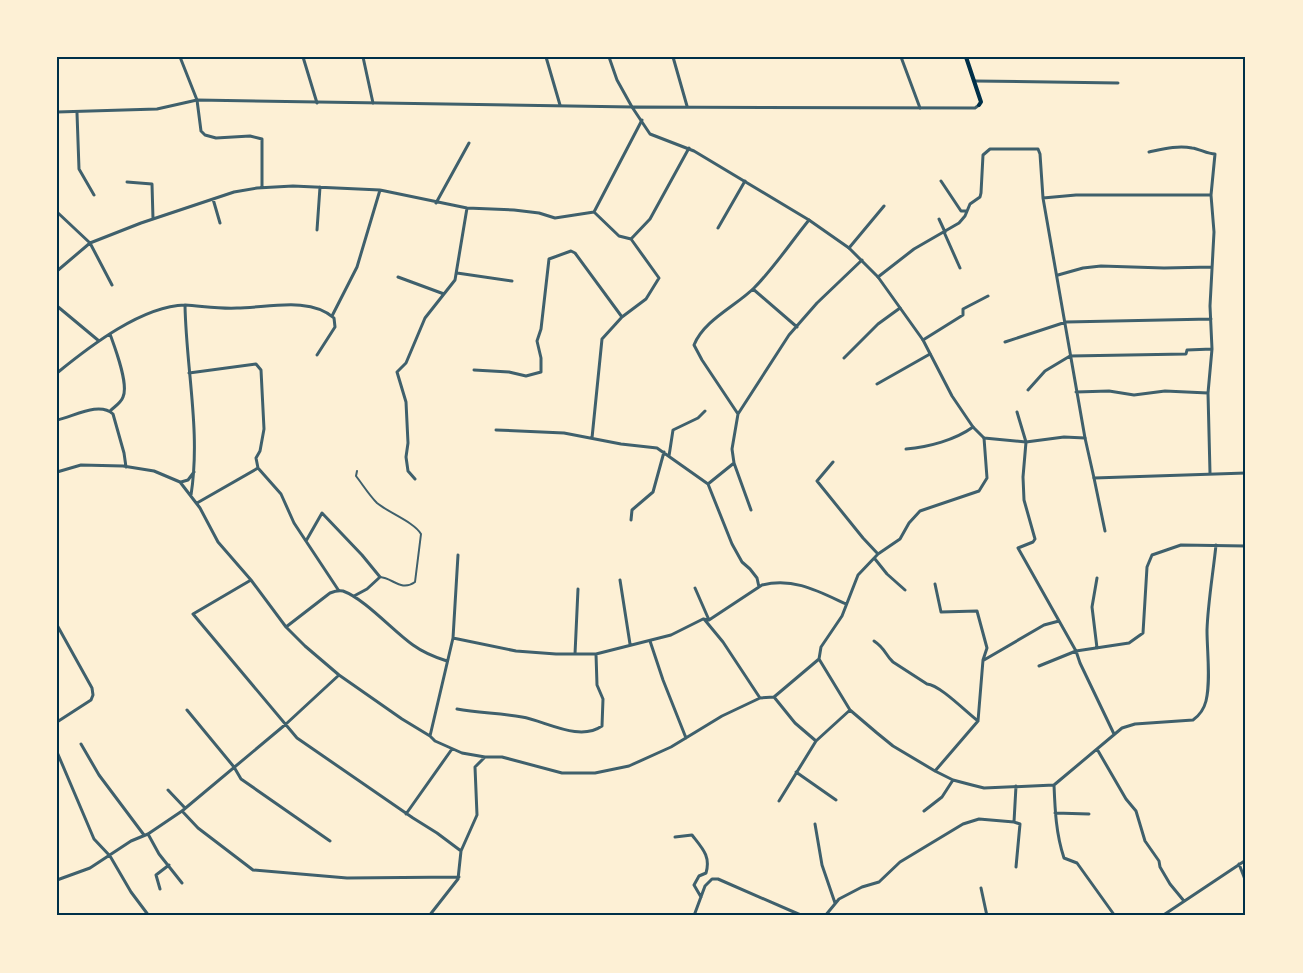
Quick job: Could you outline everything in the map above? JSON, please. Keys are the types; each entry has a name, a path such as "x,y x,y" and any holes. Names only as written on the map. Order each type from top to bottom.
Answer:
{"main road":[{"path":"966,57 981,102 979,105"}],"street":[{"path":"180,57 197,100 201,131 208,137 250,136 262,139 262,187"},
{"path":"303,57 317,103"},
{"path":"363,57 373,103"},
{"path":"546,57 560,105"},
{"path":"57,472 81,465 126,467 154,471 180,482 191,495 218,542 251,580 286,627 305,646 339,675 435,741 452,749 485,757 502,757 562,773 595,773 629,766 671,747 722,716 760,698 774,697 819,659 821,647 842,616 858,575 878,554 900,539 909,523 920,511 979,491 984,486 987,478 982,437 952,396 923,340 878,277 862,260 809,220 745,181 689,148 650,134 617,80 609,57"},
{"path":"673,57 687,106"},
{"path":"901,57 920,108"},
{"path":"975,81 1118,83"},
{"path":"57,112 157,109 197,100 632,107 975,108 979,105"},
{"path":"77,113 79,170 94,195"},
{"path":"594,212 642,120"},
{"path":"436,203 469,143"},
{"path":"1149,152 1171,147 1192,148 1215,154 1211,195 1214,232 1212,349 1208,393 1210,473"},
{"path":"631,239 650,219 689,148"},
{"path":"878,277 914,249 959,223 970,204 980,197 985,151 990,149 1038,149 1043,198 1072,356 1076,392 1105,531"},
{"path":"718,228 745,181"},
{"path":"941,181 961,211 967,212"},
{"path":"127,182 152,184 153,219"},
{"path":"57,271 90,243 234,192 262,187 380,190 467,208 522,211 555,218 594,212"},
{"path":"317,230 320,187"},
{"path":"332,316 357,267 380,190"},
{"path":"1043,198 1076,195 1211,195"},
{"path":"213,199 220,223"},
{"path":"849,248 884,206"},
{"path":"415,480 408,471 406,402 397,372 406,363 425,318 455,280 467,208"},
{"path":"57,212 90,243 112,285"},
{"path":"592,438 602,339 622,317 646,299 659,278 631,239 619,236 594,212"},
{"path":"939,219 960,267"},
{"path":"738,414 694,345 712,322 753,289 809,220"},
{"path":"474,370 508,372 526,376 541,372 537,341 541,329 549,259 571,251 600,285 622,317"},
{"path":"751,510 734,463 732,449 738,414 789,335 817,303 862,260"},
{"path":"1058,275 1101,266 1212,267"},
{"path":"457,273 512,281"},
{"path":"398,277 444,294"},
{"path":"753,289 797,327"},
{"path":"923,340 963,315 963,309 988,296"},
{"path":"57,373 110,334 154,311 171,305 236,308 278,304 295,305 332,316 336,321 334,327 316,355"},
{"path":"185,305 196,451 191,495"},
{"path":"57,306 99,341"},
{"path":"844,358 878,324 900,309"},
{"path":"1005,342 1066,322 1211,319"},
{"path":"110,334 121,371 124,393 110,411"},
{"path":"1028,390 1054,365 1072,356 1186,354 1187,350 1212,349"},
{"path":"877,384 930,354"},
{"path":"189,373 256,364 261,370 264,429 260,451 256,458 258,468 281,494 294,524 339,591"},
{"path":"1076,392 1109,391 1134,395 1165,390 1208,393"},
{"path":"57,420 99,409 110,411 122,444 126,467"},
{"path":"669,456 673,430 698,418 705,411"},
{"path":"1017,412 1026,442 1024,500 1035,539 1018,548 1076,651 1114,734"},
{"path":"906,448 960,436 973,427"},
{"path":"496,430 564,433 621,444 650,446 664,452 708,484 732,544 742,562 757,578 759,587"},
{"path":"982,437 1026,442 1064,437 1085,438"},
{"path":"631,520 632,510 653,492 664,452"},
{"path":"833,462 817,481 878,554"},
{"path":"708,484 734,463"},
{"path":"196,503 258,468"},
{"path":"180,482 188,480 195,471"},
{"path":"306,541 322,513 380,577 402,586 415,582 421,534 417,528 375,501 356,476 357,471"},
{"path":"1094,478 1246,473"},
{"path":"1039,666 1076,651 1129,643 1143,633 1148,567 1152,555 1181,545 1246,546"},
{"path":"819,659 850,710 893,746 935,771 953,780 984,788 1054,785 1122,728 1135,724 1193,720 1202,710 1208,689 1209,600 1216,546"},
{"path":"430,736 453,638 458,555"},
{"path":"875,559 887,574 905,590"},
{"path":"353,596 367,589 380,577"},
{"path":"1097,578 1092,607 1097,648"},
{"path":"251,580 193,614 303,743 406,814 437,832 461,851"},
{"path":"620,580 630,644"},
{"path":"453,638 516,651 596,654 671,635 704,619 709,620 768,583 795,583 812,588 846,604"},
{"path":"935,771 978,721 983,660 987,648 977,611 941,612 936,584"},
{"path":"695,588 709,620"},
{"path":"575,654 578,589"},
{"path":"286,627 330,593 339,591 353,596 426,654 447,661"},
{"path":"704,619 723,642 760,698"},
{"path":"983,660 1044,625 1059,621"},
{"path":"57,624 92,688 93,695 92,700 57,722"},
{"path":"650,641 686,738"},
{"path":"874,641 884,648 888,658 893,662 927,684 939,688 978,721"},
{"path":"457,709 520,717 566,730 598,729 602,726 604,707 597,685 596,654"},
{"path":"57,880 81,872 110,856 184,809 286,724 339,675"},
{"path":"774,697 795,723 816,741"},
{"path":"187,710 234,767 241,779 330,842"},
{"path":"779,801 816,741 850,710"},
{"path":"81,744 99,775 182,883"},
{"path":"406,814 452,749"},
{"path":"1097,749 1126,799 1136,811 1145,841 1159,861 1170,884 1184,901"},
{"path":"57,752 94,839 110,856 130,892 149,916"},
{"path":"429,916 459,877 461,851 477,815 475,767 485,757"},
{"path":"796,772 836,800"},
{"path":"924,811 942,797 953,780"},
{"path":"1054,785 1059,843 1064,858 1077,863 1115,916"},
{"path":"1014,822 1016,786"},
{"path":"168,790 198,828 253,870 347,878 459,877"},
{"path":"1055,813 1089,814"},
{"path":"825,916 839,899 862,887 879,882 900,862 963,824 979,819 1014,822 1021,825 1016,867"},
{"path":"815,824 822,865 836,903"},
{"path":"675,837 692,835 706,850 709,865 706,873 699,876 694,885 701,897"},
{"path":"1162,916 1246,860"},
{"path":"1239,863 1246,882"},
{"path":"160,889 156,875 169,865"},
{"path":"695,913 705,886 712,879 718,879 802,916"},
{"path":"981,888 987,916"}]}
